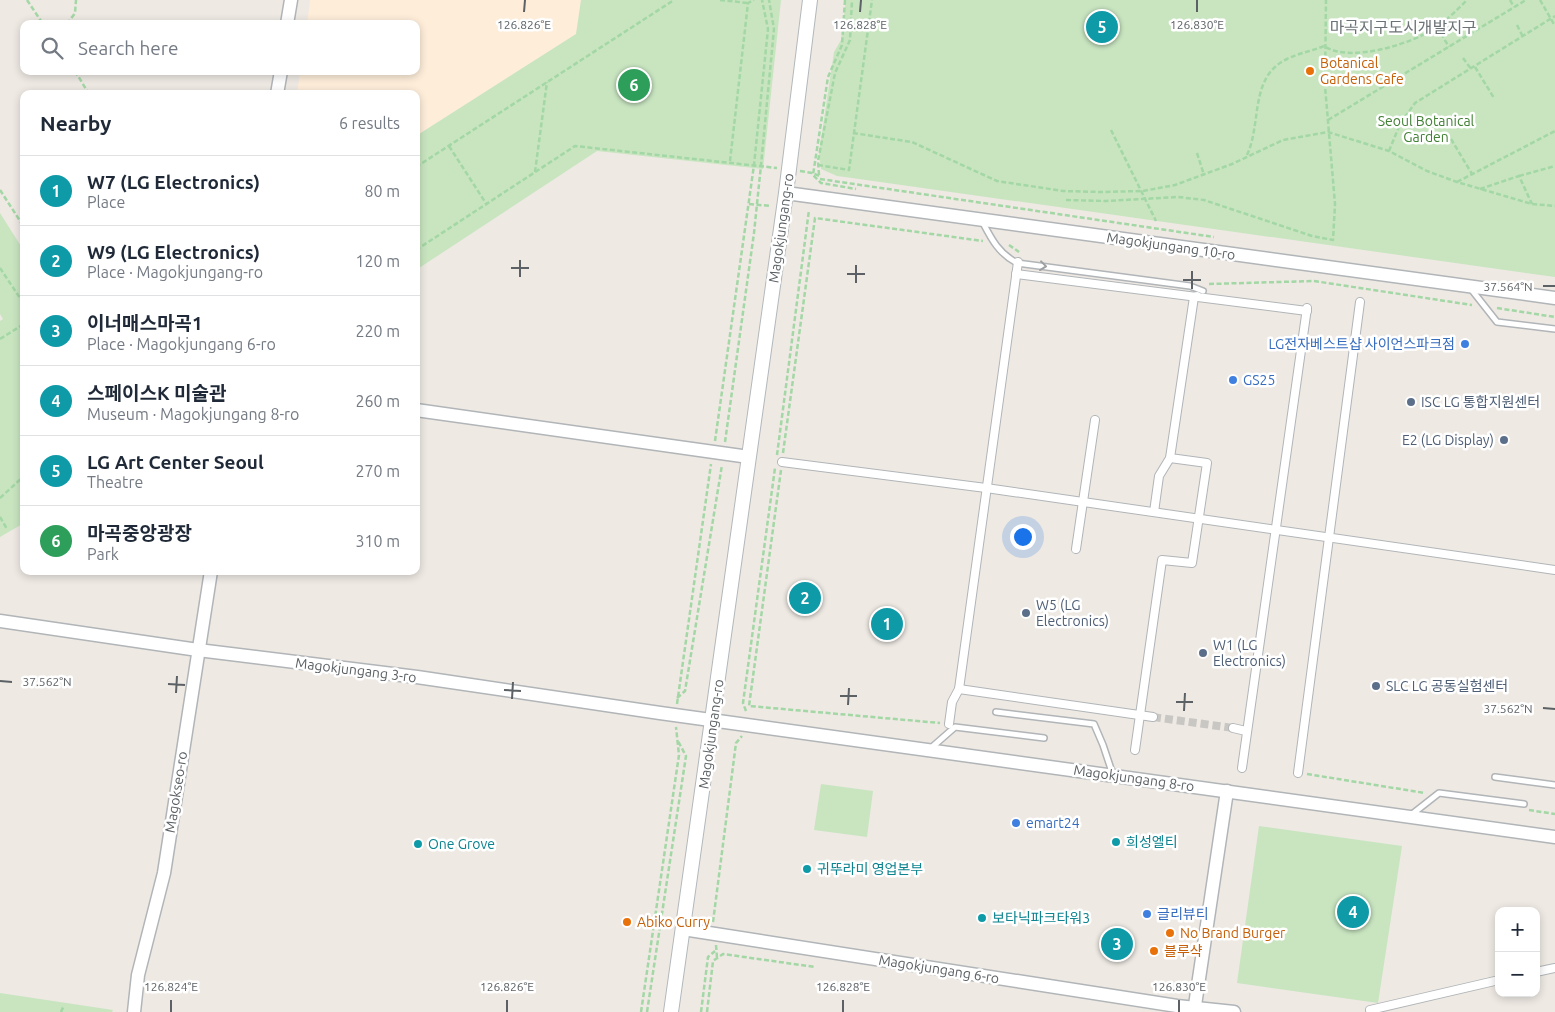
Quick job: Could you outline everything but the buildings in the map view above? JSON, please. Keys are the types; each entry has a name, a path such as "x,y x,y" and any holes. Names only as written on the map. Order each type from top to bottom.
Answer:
{"main road":[{"name":"Magokjungang-ro","path":"671,1012 786,193 810,0"}],"street":[{"path":"288,20 291,0"},
{"path":"279,90 280,75"},
{"name":"Magokjungang 10-ro","path":"786,193 1555,298"},
{"path":"949,724 952,702 958,689 1017,262"},
{"path":"1016,274 1198,294 1307,310 1274,530 1242,768"},
{"path":"1154,512 1159,476 1170,458 1198,294"},
{"path":"1298,773 1360,302"},
{"path":"420,411 749,457"},
{"path":"1076,549 1095,420"},
{"path":"1135,750 1162,560 1192,563 1207,463 1170,458"},
{"path":"782,462 986,488 1555,570"},
{"name":"Magokseo-ro","path":"134,1012 138,975 164,873 210,575"},
{"name":"Magokjungang 3-ro","path":"0,621 198,650 417,677 713,720"},
{"path":"958,689 1153,718"},
{"name":"Magokjungang 8-ro","path":"713,720 1555,837"},
{"path":"1233,728 1246,731"},
{"path":"1194,1010 1227,791"},
{"name":"Magokjungang 6-ro","path":"683,930 1194,1010 1234,1012"},
{"path":"1540,971 1555,968"},
{"path":"1370,1010 1495,981"}],"lane":[{"path":"981,220 993,242 1005,257 1017,262 1190,286 1198,294"},
{"path":"1469,287 1497,322 1555,329"},
{"path":"996,712 1094,724 1104,745 1114,776"},
{"path":"928,750 955,727 1044,738"},
{"path":"1495,777 1555,785"},
{"path":"1410,817 1440,792 1524,804"}],"path":[{"path":"27,0 40,20"},
{"path":"70,20 75,13 76,0"},
{"path":"420,164 674,0"},
{"path":"720,0 748,3 754,0"},
{"path":"762,0 768,29 754,165 718,452 685,690 677,698 718,452 756,214 774,29 769,0"},
{"path":"845,0 842,46 828,77 813,176 821,183 818,165 834,73 850,40 852,0"},
{"path":"818,165 849,170 872,0"},
{"path":"1066,200 1147,200 1178,197 1204,200 1312,236 1333,240 1335,204 1328,132 1324,46 1326,0"},
{"path":"1246,157 1255,136 1259,92 1271,71 1286,59 1324,46 1335,51 1369,51 1407,42 1437,27 1468,0"},
{"path":"1510,0 1514,7"},
{"path":"1328,120 1526,0"},
{"path":"1540,0 1555,26"},
{"path":"730,161 748,3"},
{"path":"1389,151 1402,119 1415,103 1555,16"},
{"path":"1516,25 1523,37"},
{"path":"1437,27 1449,47"},
{"path":"1463,58 1471,69"},
{"path":"1475,67 1494,98"},
{"path":"77,75 87,90"},
{"path":"535,172 547,82"},
{"path":"1111,130 1143,191 1156,221"},
{"path":"853,133 912,142 997,181 1063,191 1143,191 1175,185 1204,175 1283,140 1328,132 1389,151 1427,171 1457,182 1532,204 1555,206"},
{"path":"1457,182 1555,132"},
{"path":"1451,139 1472,174"},
{"path":"449,146 487,205"},
{"path":"420,247 575,146 754,165"},
{"path":"1197,153 1204,175"},
{"path":"1480,189 1555,166"},
{"path":"814,172 819,177 1221,238"},
{"path":"1519,176 1532,204"},
{"path":"0,190 20,221"},
{"path":"815,212 815,218"},
{"path":"1008,245 1023,254"},
{"path":"0,268 20,298"},
{"path":"1202,283 1212,285 1314,281 1555,317"},
{"path":"0,339 20,326"},
{"path":"0,498 20,480"},
{"path":"0,517 7,529"},
{"path":"746,711 749,706"},
{"path":"712,922 736,743 743,735"},
{"path":"641,1012 679,755 676,738 686,756 647,1012"},
{"path":"701,1012 708,957 715,951 717,958"},
{"path":"707,1012 713,961 723,954 815,967"},
{"path":"61,1012 64,1006"}],"shaded area":[{"path":"310,0 581,0 577,34 420,133 420,90 298,90 299,75 420,75 420,20 308,20"}],"green space":[{"path":"581,0 781,0 763,169 597,151 420,267 420,133 576,34"},
{"name":"Seoul Botanical Garden","path":"846,0 1555,0 1555,277 837,176 821,169 819,153 834,52 841,40"},
{"path":"0,213 20,245 20,525 0,537 0,321 3,319 0,314"},
{"path":"821,784 873,791 867,837 814,830"},
{"path":"1259,826 1402,846 1378,1003 1237,983"},
{"path":"0,993 113,1010 112,1012 0,1012"}],"tunnel":[{"path":"1153,717 1233,728"}],"place":[{"name":"LG Art Center Seoul","path":"1102,27"},
{"name":"Botanical Gardens Cafe","path":"1310,71"},
{"name":"마곡중앙광장","path":"634,85"},
{"name":"LG전자베스트샵 사이언스파크점","path":"1465,344"},
{"name":"GS25","path":"1233,380"},
{"name":"ISC LG 통합지원센터","path":"1411,402"},
{"name":"E2 (LG Display)","path":"1504,440"},
{"name":"W9 (LG Electronics)","path":"805,598"},
{"name":"W5 (LG Electronics)","path":"1026,613"},
{"name":"W7 (LG Electronics)","path":"887,624"},
{"name":"W1 (LG Electronics)","path":"1203,653"},
{"name":"SLC LG 공동실험센터","path":"1376,686"},
{"name":"emart24","path":"1016,823"},
{"name":"희성엘티","path":"1116,842"},
{"name":"One Grove","path":"418,844"},
{"name":"귀뚜라미 영업본부","path":"807,869"},
{"name":"스페이스K 미술관","path":"1353,912"},
{"name":"글리뷰티","path":"1147,914"},
{"name":"보타닉파크타워3","path":"982,918"},
{"name":"Abiko Curry","path":"627,922"},
{"name":"No Brand Burger","path":"1170,933"},
{"name":"이너매스마곡1","path":"1117,944"},
{"name":"블루샥","path":"1154,951"}],"district":[{"name":"마곡지구도시개발지구","path":"1403,27"}]}
